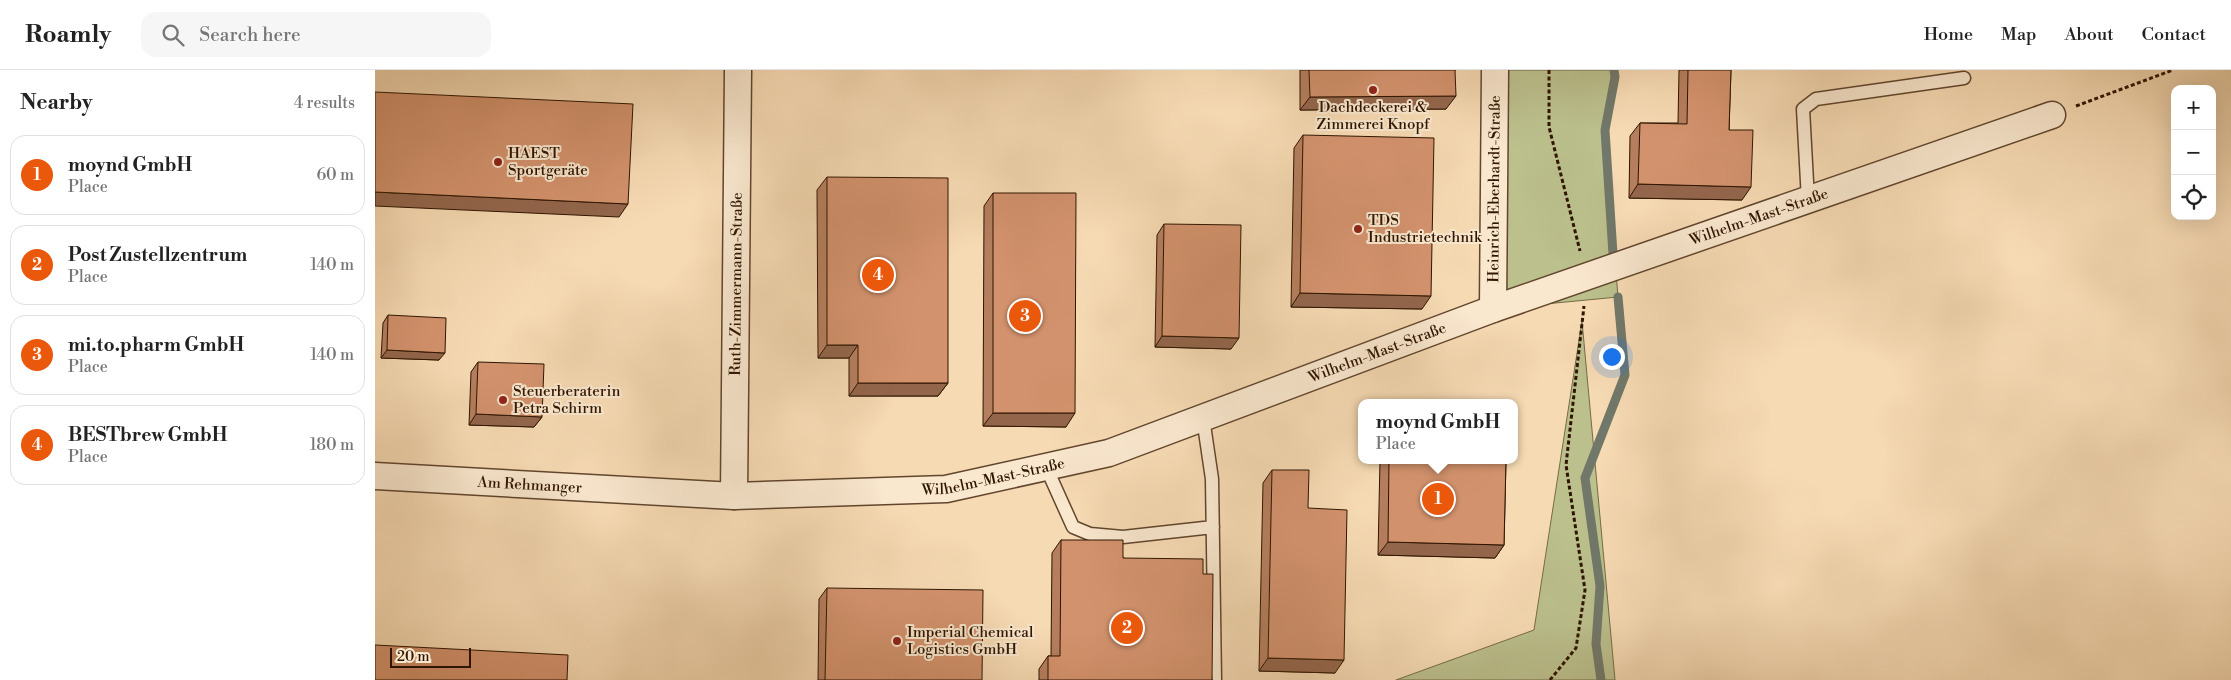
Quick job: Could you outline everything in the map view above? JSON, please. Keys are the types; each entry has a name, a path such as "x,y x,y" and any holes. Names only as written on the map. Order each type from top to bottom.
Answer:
{"street":[{"name":"Ruth-Zimmermann-Straße","path":"734,496 738,70"},
{"name":"Heinrich-Eberhardt-Straße","path":"1493,309 1495,70"},
{"name":"Wilhelm-Mast-Straße","path":"683,495 734,496 946,489 1109,453 1493,309 2052,115"},
{"name":"Am Rehmanger","path":"375,476 683,495"}],"lane":[{"path":"1807,200 1803,109 1805,105 1816,99 1964,78"},
{"path":"1203,418 1212,479 1215,680"},
{"path":"1046,467 1073,527 1090,534 1123,537 1213,527"}],"path":[{"path":"1549,70 1549,127 1587,277 1566,465 1585,590 1576,648 1550,680"},
{"path":"2052,115 2173,70"}],"green space":[{"path":"1495,70 1614,70 1615,77 1605,130 1618,297 1493,309"},
{"path":"1582,321 1615,680 1396,680 1534,630"}],"building":[{"name":"Dachdeckerei & Zimmerei Knopf","path":"1309,70 1455,70 1456,96 1310,97"},
{"path":"1688,70 1731,70 1729,130 1753,130 1751,187 1638,184 1640,123 1687,124"},
{"name":"HAEST Sportgeräte","path":"375,92 633,104 628,204 375,192"},
{"name":"TDS Industrietechnik","path":"1303,135 1434,138 1431,296 1300,293"},
{"path":"827,177 948,178 948,383 858,383 858,345 827,345"},
{"path":"993,193 1076,193 1075,413 993,413"},
{"path":"1164,224 1241,225 1239,338 1162,336"},
{"path":"388,315 446,318 445,353 387,350"},
{"name":"Steuerberaterin Petra Schirm","path":"478,362 544,364 542,417 476,414"},
{"path":"1389,464 1506,464 1504,545 1388,542"},
{"path":"1272,470 1309,470 1308,508 1347,510 1344,660 1268,658"},
{"path":"1061,540 1123,540 1123,558 1203,559 1203,574 1213,574 1212,680 1048,680 1048,656 1060,656"},
{"name":"Imperial Chemical Logistics GmbH","path":"827,588 983,590 982,680 825,680"},
{"path":"375,645 568,655 567,680 375,680"}],"waterway":[{"path":"1613,254 1605,130 1615,77 1614,70"},
{"path":"1601,680 1596,644 1600,586 1585,478 1625,375 1618,297"}],"place":[{"name":"Dachdeckerei & Zimmerei Knopf","path":"1373,90"},
{"name":"HAEST Sportgeräte","path":"498,162"},
{"name":"TDS Industrietechnik","path":"1358,229"},
{"name":"BESTbrew GmbH","path":"878,275"},
{"name":"mi.to.pharm GmbH","path":"1025,316"},
{"name":"Steuerberaterin Petra Schirm","path":"503,400"},
{"name":"moynd GmbH","path":"1438,499"},
{"name":"Post Zustellzentrum","path":"1127,628"},
{"name":"Imperial Chemical Logistics GmbH","path":"897,641"}]}
